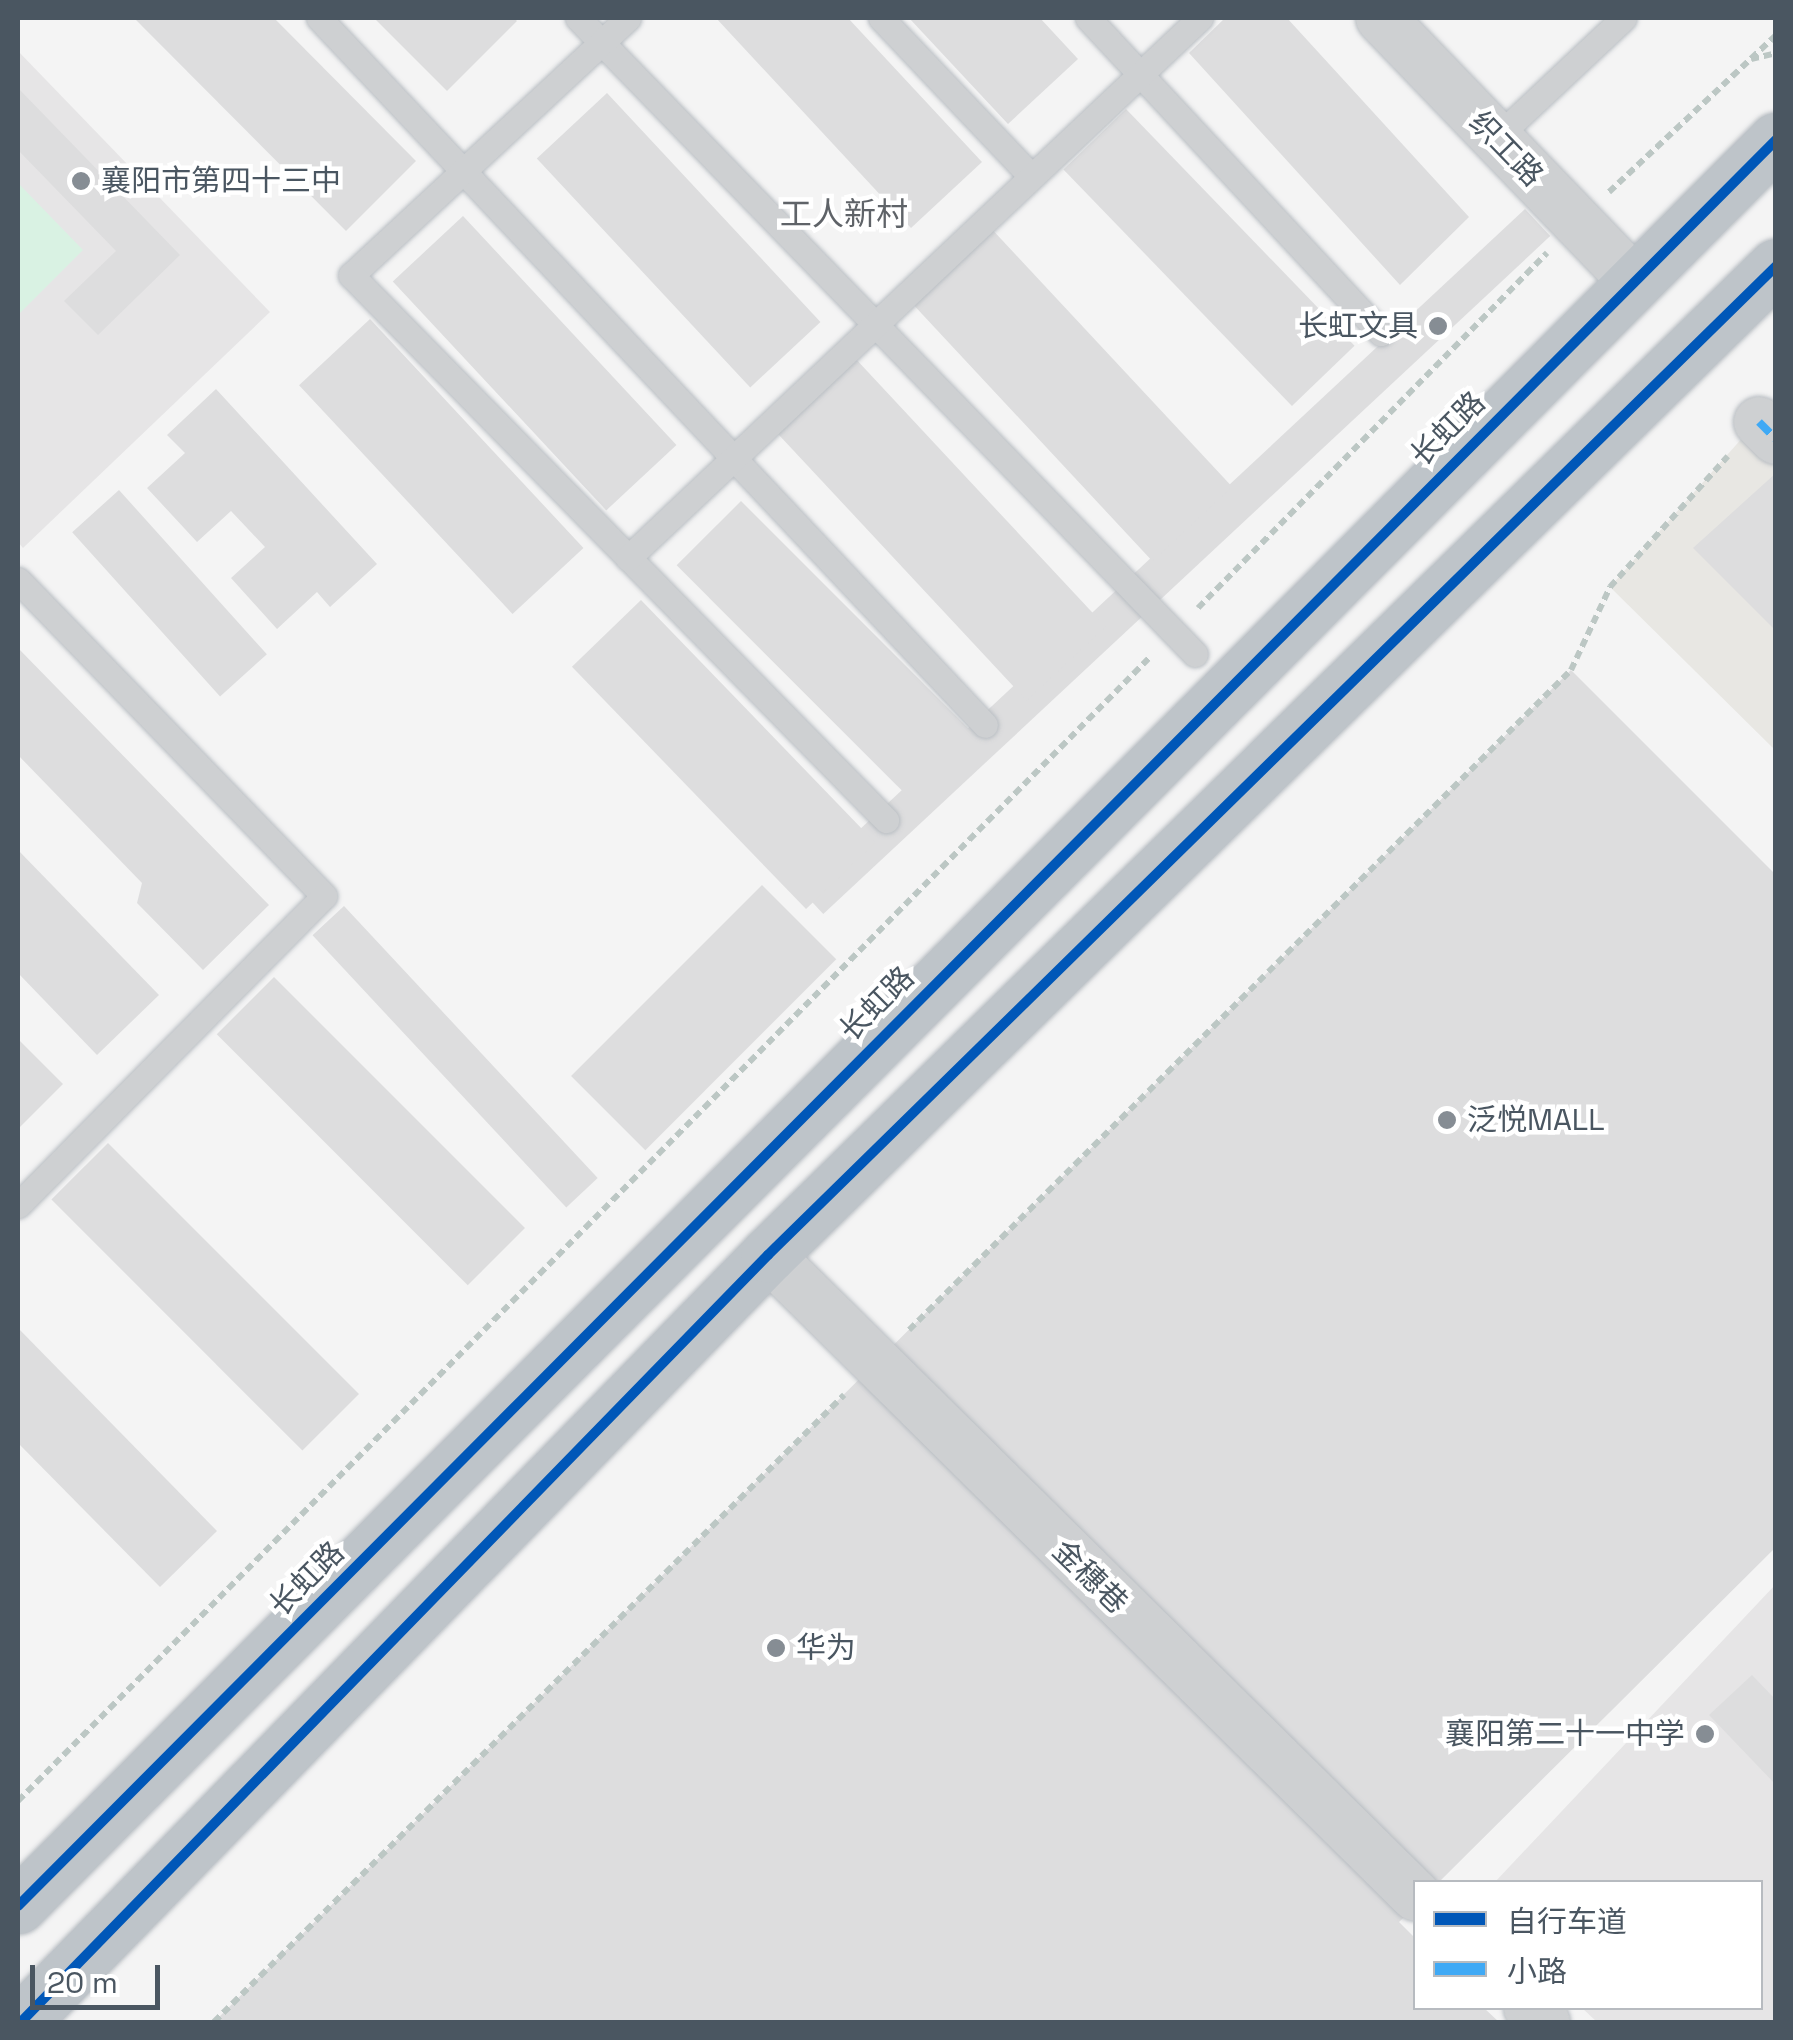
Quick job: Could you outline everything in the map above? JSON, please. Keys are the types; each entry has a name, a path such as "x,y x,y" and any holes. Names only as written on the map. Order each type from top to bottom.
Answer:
{"highway":[{"name":"长虹路","path":"18,1906 1632,279 1776,140"},
{"path":"21,2022 768,1255 1774,271"}],"street":[{"name":"织工路","path":"1382,18 1632,279"},
{"name":"金穗巷","path":"768,1255 874,1365 1413,1893"}],"lane":[{"path":"320,18 730,461 985,726"},
{"path":"578,18 1195,654"},
{"path":"628,18 351,276 886,820"},
{"path":"881,18 1031,176"},
{"path":"1088,18 1381,333"},
{"path":"628,558 1200,18"},
{"path":"1496,138 1624,18"},
{"path":"18,580 324,896 18,1205"}],"path":[{"path":"18,1801 1576,223 1776,35"},
{"path":"1750,59 1776,53"},
{"path":"214,2022 1571,670 1610,587 1767,431"}],"shaded area":[{"name":"襄阳市第四十三中","path":"18,51 270,312 23,548 18,542"},
{"path":"1775,401 1775,750 1610,587"},
{"name":"襄阳第二十一中学","path":"1775,1585 1775,2022 1597,2022 1584,2010 1763,2010 1763,1880 1497,1880"}],"green space":[{"path":"18,183 83,250 18,315"}],"building":[{"path":"134,18 274,18 416,161 346,231"},
{"path":"374,18 514,18 517,21 447,91"},
{"path":"716,18 848,18 982,162 911,228"},
{"path":"909,18 1040,18 1078,59 1008,124"},
{"path":"1225,18 1287,18 1469,217 1400,285 1189,53"},
{"path":"18,88 180,255 98,335 64,301 116,251 18,150"},
{"path":"607,93 820,322 750,387 537,158"},
{"path":"1126,109 1355,346 1292,406 1063,169"},
{"path":"1525,209 1550,236 823,914 798,887"},
{"path":"463,216 676,445 606,510 393,281"},
{"path":"988,225 1232,487 1152,561 908,299"},
{"path":"370,319 583,548 513,614 299,385"},
{"path":"854,357 1106,627 1027,701 775,431"},
{"path":"216,389 377,564 330,607 317,592 277,629 231,578 265,547 231,511 197,542 147,488 185,453 167,435"},
{"path":"1776,473 1776,631 1693,548"},
{"path":"119,490 267,654 220,696 72,532"},
{"path":"741,501 984,744 920,809 677,565"},
{"path":"641,600 875,842 806,909 572,667"},
{"path":"18,648 269,905 203,970 137,903 142,883 18,755"},
{"name":"泛悦MALL","path":"1571,670 1776,875 1776,1547 1441,1880 1413,1880 1413,1909 1399,1922 1413,1936 1413,2010 1486,2010 1499,2022 214,2022"},
{"path":"18,850 159,995 97,1055 18,973"},
{"path":"762,885 836,959 645,1150 571,1076"},
{"path":"344,906 598,1178 566,1207 313,935"},
{"path":"274,977 525,1228 468,1285 217,1034"},
{"path":"18,1039 63,1084 18,1129"},
{"path":"108,1143 359,1394 302,1451 51,1200"},
{"path":"18,1328 217,1531 160,1587 18,1443"},
{"path":"1752,1675 1776,1700 1776,1785 1709,1715"}],"marked path":[{"path":"1759,422 1776,439"}],"cycle path":[{"path":"18,1906 1776,140"},
{"path":"21,2022 768,1255 1776,266"}],"place":[{"name":"襄阳市第四十三中","path":"81,181"},
{"name":"长虹文具","path":"1438,326"},
{"name":"泛悦MALL","path":"1447,1120"},
{"name":"华为","path":"776,1648"},
{"name":"襄阳第二十一中学","path":"1705,1734"}],"district":[{"name":"工人新村","path":"844,214"}]}
